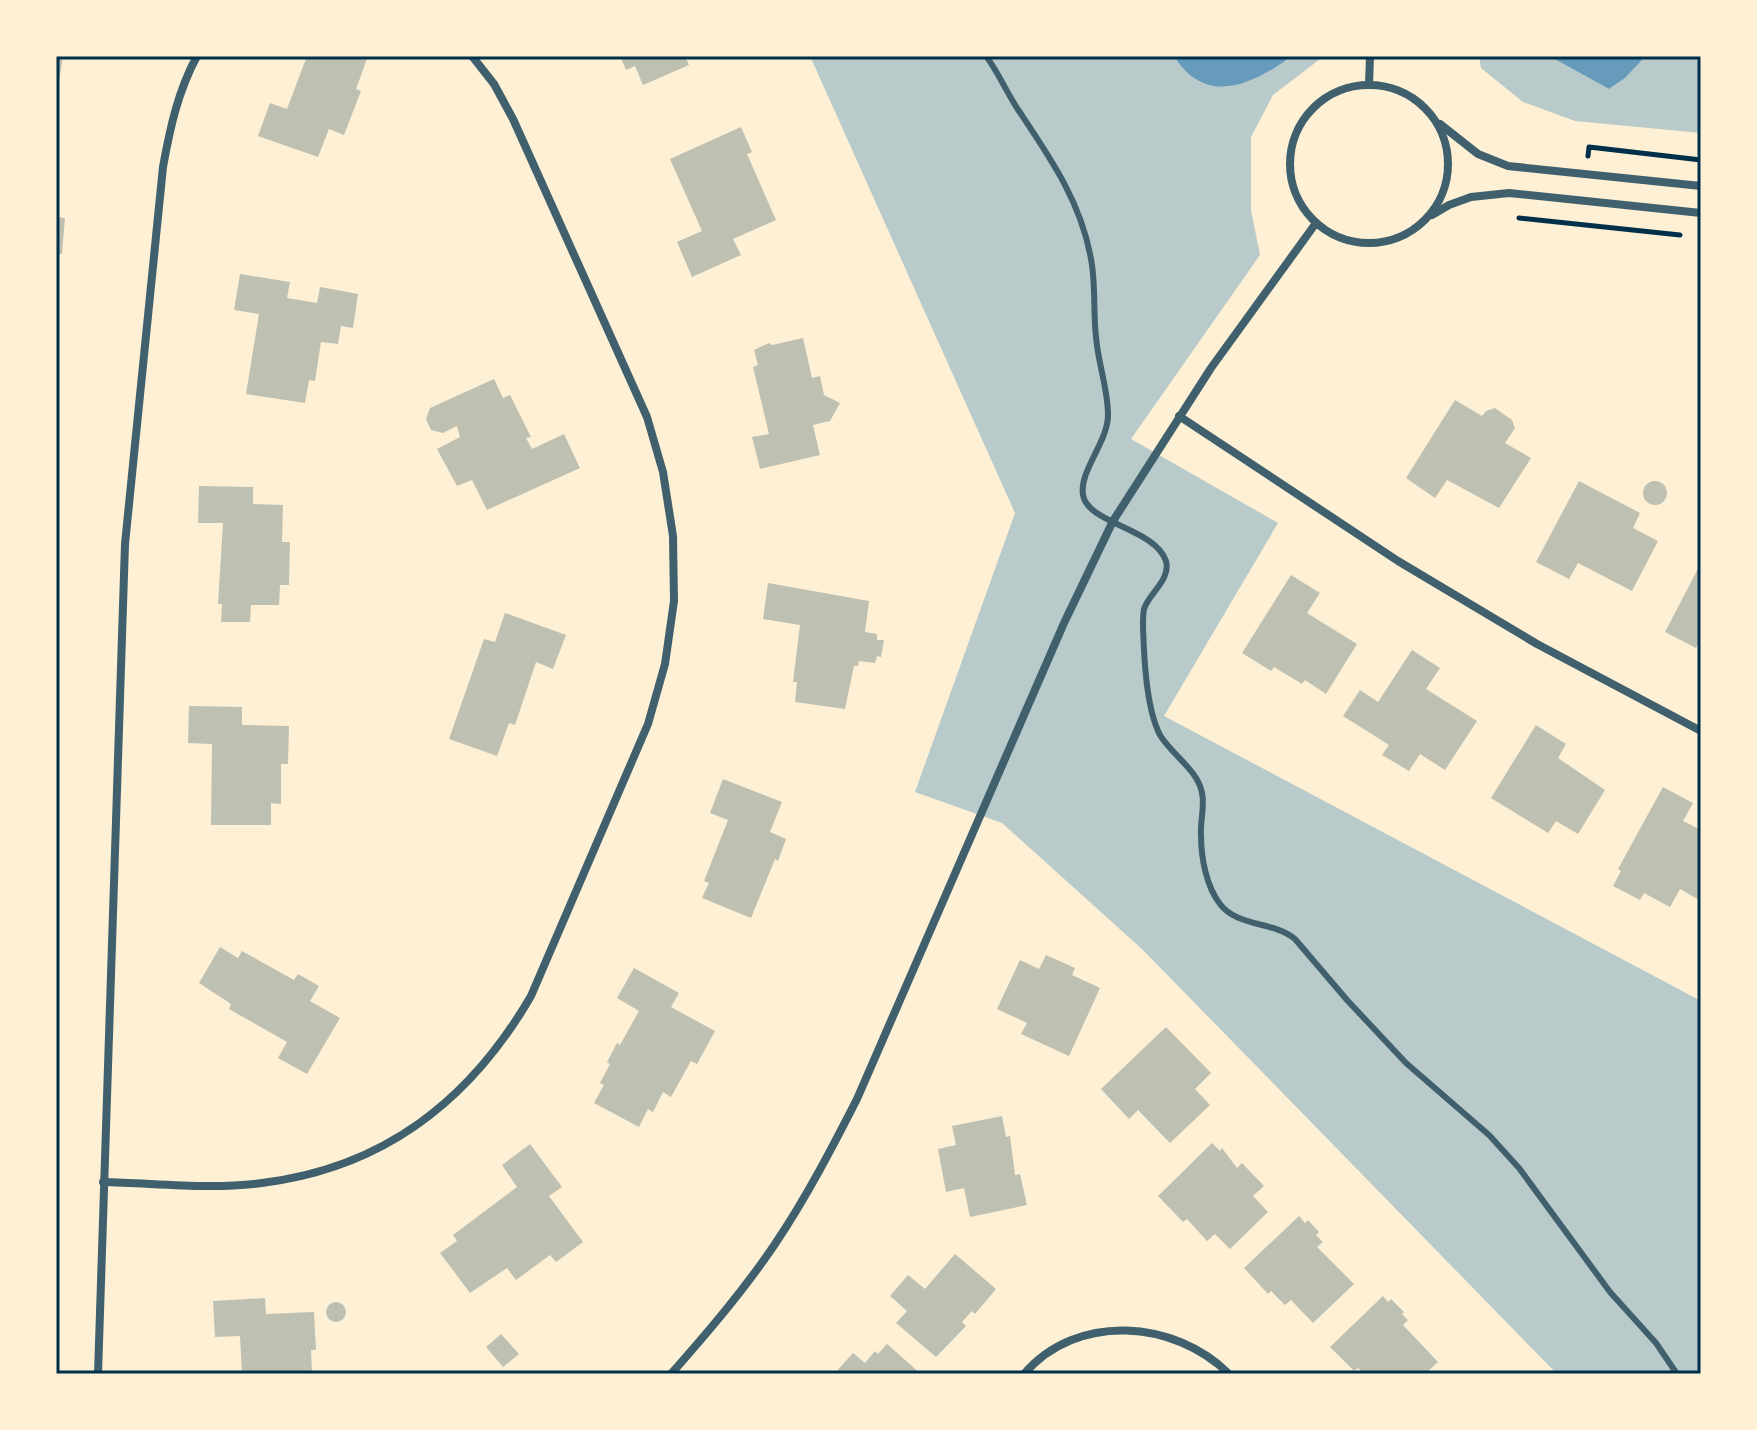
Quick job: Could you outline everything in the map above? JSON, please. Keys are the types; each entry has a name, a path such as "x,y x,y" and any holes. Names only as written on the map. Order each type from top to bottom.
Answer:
{"street":[{"path":"98,1374 125,544 163,167 170,124 186,77 197,56"},
{"path":"103,1182 220,1185 260,1183 306,1175 351,1161 398,1138 441,1108 479,1072 509,1034 531,996 648,724 665,664 674,601 673,536 663,472 647,417 513,119 494,84 472,56"},
{"path":"1369,85 1370,56"},
{"path":"1701,186 1508,166 1478,154 1457,140 1412,97 1387,86 1342,89 1319,103 1298,128 1290,154 1291,181 1302,206 1316,223 1334,235 1359,243 1384,242 1408,233 1428,217 1471,197 1509,193 1701,213"},
{"path":"1428,217 1450,176 1446,144 1435,119"},
{"path":"671,1374 722,1316 775,1244 820,1171 857,1099 1064,623 1113,521 1179,416 1316,223"},
{"path":"1179,416 1398,561 1537,644 1701,731"},
{"path":"1024,1374 1060,1344 1109,1330 1134,1330 1167,1336 1199,1350 1229,1374"}],"lane":[{"path":"986,56 1057,166 1085,229 1091,260 1096,341 1108,403 1108,419 1106,433 1085,479 1083,493 1086,504 1133,530 1160,550 1167,563 1166,575 1144,608 1152,712 1170,751 1203,791 1201,837 1204,864 1219,904 1231,915 1285,931 1295,939 1406,1063 1489,1135 1535,1188 1610,1292 1656,1343 1677,1374"}],"path":[{"path":"1509,217 1686,235"}],"shaded area":[{"path":"810,56 1324,56 1273,95 1251,137 1251,210 1260,255 1131,439 1278,523 1164,716 1701,1001 1701,1374 1557,1374 1143,950 1002,823 915,792 1015,513"},
{"path":"1479,56 1549,56 1609,89 1625,78 1646,56 1701,56 1701,133 1575,121 1523,102 1481,68"}],"water":[{"path":"1174,56 1292,56 1246,82 1215,86 1200,82"},
{"path":"1549,56 1646,56 1625,78 1609,89"}],"building":[{"path":"56,56 63,56 58,88 56,88"},
{"path":"307,56 368,56 356,89 361,91 344,135 329,129 318,157 258,136 270,103 287,109"},
{"path":"620,56 685,56 689,65 643,85 635,66 626,70"},
{"path":"741,127 752,152 747,154 776,220 733,239 741,255 692,277 677,242 702,231 670,159"},
{"path":"56,217 65,218 62,254 56,253"},
{"path":"240,274 290,282 287,298 317,303 320,287 358,294 353,328 341,326 338,344 321,342 315,381 309,380 305,403 246,394 259,314 234,310"},
{"path":"803,338 812,378 820,376 824,395 840,403 830,421 813,425 820,455 760,469 752,437 769,434 753,367 758,365 754,350 769,343 772,345"},
{"path":"494,379 503,398 510,395 531,437 526,438 532,449 564,434 580,468 487,510 472,480 457,486 437,449 460,437 457,426 443,433 431,430 426,419 430,408"},
{"path":"1455,400 1482,416 1495,408 1512,420 1515,428 1505,443 1531,458 1499,508 1447,480 1435,498 1406,478"},
{"path":"1579,481 1640,513 1633,528 1658,541 1632,591 1578,563 1569,579 1536,562"},
{"path":"1655,481 1664,484 1667,493 1664,502 1655,505 1646,502 1643,493 1646,484"},
{"path":"199,486 253,487 253,504 283,505 282,542 290,542 289,585 280,585 279,605 251,605 250,622 221,622 222,604 218,604 223,523 198,523"},
{"path":"1701,563 1701,639 1696,648 1665,632"},
{"path":"1291,575 1320,593 1307,613 1357,644 1326,694 1305,680 1302,684 1274,667 1271,671 1242,653"},
{"path":"768,583 869,601 865,632 877,634 877,640 884,640 881,657 877,656 875,663 859,661 858,666 854,666 845,709 795,702 797,682 793,682 800,625 763,619"},
{"path":"505,613 566,635 553,669 536,662 515,725 509,723 497,756 449,739 484,639 495,642"},
{"path":"1412,650 1440,668 1426,689 1477,721 1445,770 1420,754 1409,771 1382,755 1389,745 1343,716 1360,690 1378,702"},
{"path":"189,706 242,707 242,725 289,726 288,764 281,764 281,804 271,803 271,825 211,825 212,744 188,743"},
{"path":"1536,725 1566,744 1558,758 1605,790 1578,834 1556,821 1548,833 1491,798"},
{"path":"723,779 782,802 770,832 786,839 751,918 702,898 709,883 704,881 728,820 710,813"},
{"path":"1663,787 1693,803 1683,821 1701,830 1701,901 1680,889 1670,907 1644,893 1640,900 1613,886 1621,871 1618,869"},
{"path":"220,947 238,958 242,951 294,980 298,974 319,986 310,1001 340,1018 307,1074 278,1058 287,1042 229,1009 231,1004 199,983"},
{"path":"1046,955 1075,968 1072,975 1100,988 1069,1056 1021,1034 1027,1023 997,1009 1020,960 1039,969"},
{"path":"634,968 679,993 671,1007 715,1031 697,1064 691,1061 671,1097 663,1092 653,1112 648,1109 639,1127 594,1103 604,1085 600,1083 610,1064 607,1062 639,1011 617,998"},
{"path":"1166,1027 1211,1073 1195,1089 1210,1105 1170,1143 1138,1110 1129,1119 1101,1089"},
{"path":"1002,1116 1006,1137 1010,1136 1015,1175 1020,1174 1027,1205 970,1217 964,1188 946,1192 938,1149 956,1145 952,1126"},
{"path":"1212,1143 1220,1151 1222,1148 1237,1168 1242,1163 1264,1186 1253,1196 1268,1212 1230,1249 1215,1234 1207,1241 1187,1219 1183,1222 1158,1196"},
{"path":"530,1144 562,1187 549,1196 583,1242 556,1262 550,1255 516,1280 507,1268 470,1293 440,1253 457,1241 453,1235 517,1187 502,1165"},
{"path":"1299,1216 1305,1223 1308,1220 1319,1232 1316,1235 1323,1242 1317,1247 1354,1284 1313,1323 1291,1300 1285,1305 1271,1291 1268,1294 1244,1268"},
{"path":"955,1254 996,1289 975,1314 972,1311 962,1322 966,1326 936,1357 896,1323 907,1311 890,1296 908,1275 925,1289"},
{"path":"1383,1296 1388,1302 1391,1299 1404,1312 1402,1314 1408,1320 1403,1325 1438,1362 1425,1374 1363,1374 1358,1368 1354,1371 1330,1347"},
{"path":"265,1298 266,1314 314,1312 316,1350 311,1350 312,1374 242,1374 240,1336 215,1337 213,1301"},
{"path":"332,1302 340,1302 346,1312 340,1322 332,1322 326,1316 326,1308"},
{"path":"501,1334 519,1354 503,1367 486,1347"},
{"path":"887,1344 921,1374 834,1374 853,1353 865,1363 875,1351 878,1354"}]}
